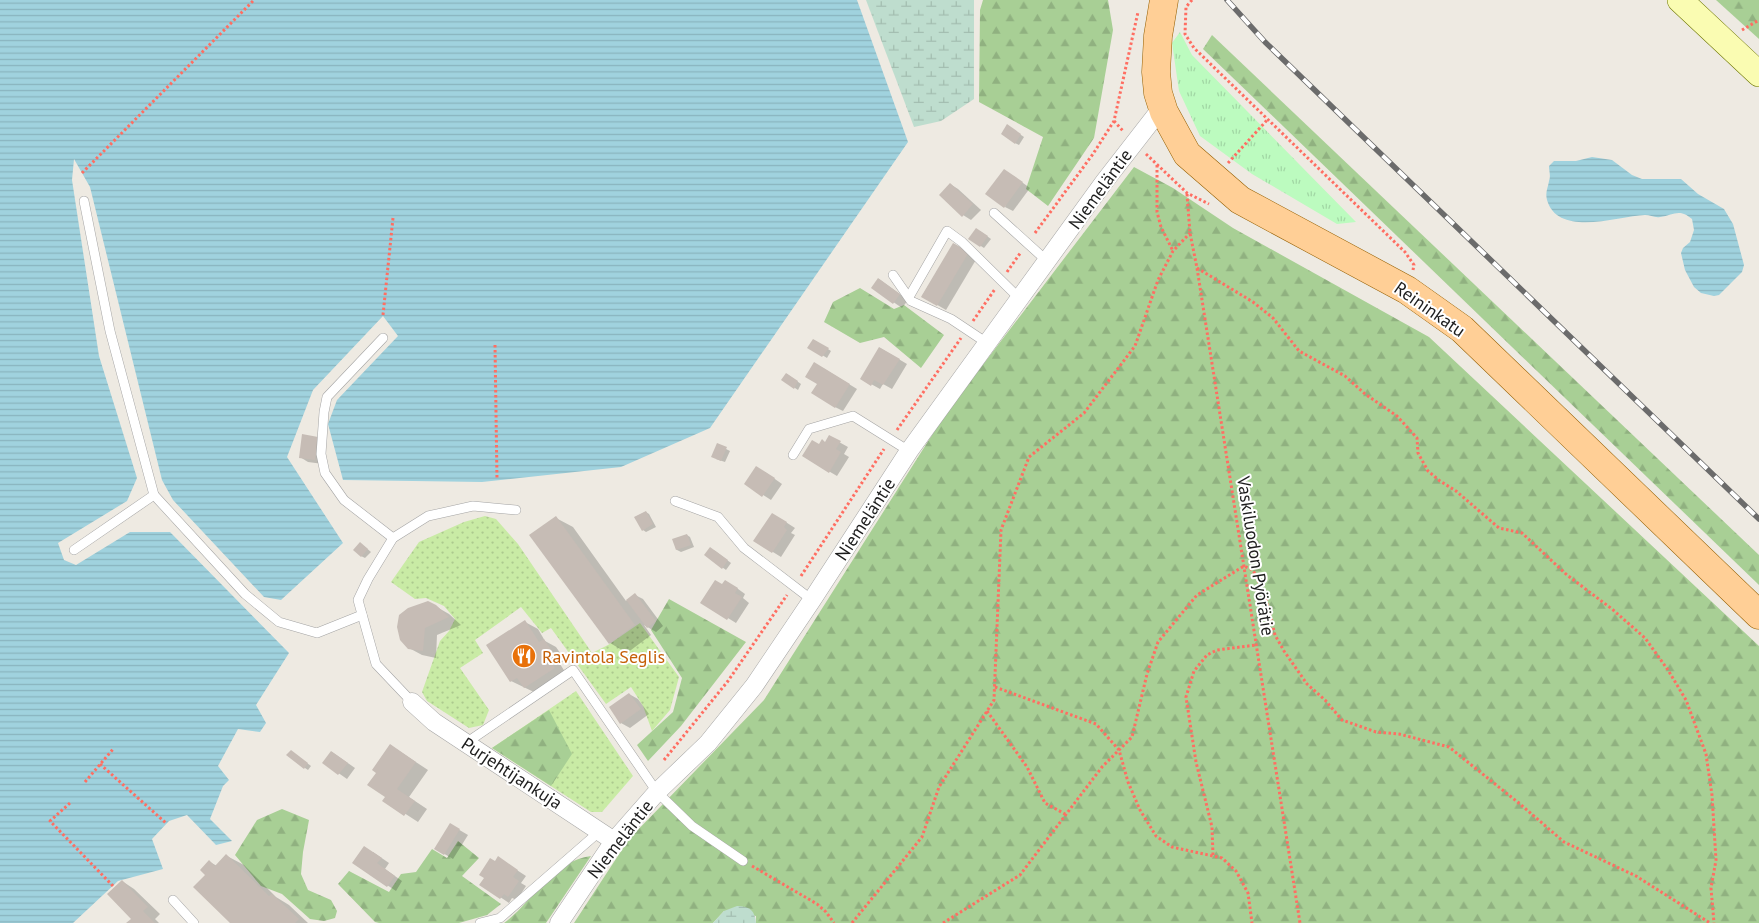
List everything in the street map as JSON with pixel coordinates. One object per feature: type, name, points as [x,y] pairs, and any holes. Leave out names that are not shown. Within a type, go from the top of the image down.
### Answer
[{"type":"main road","points":[[1680,0],[1759,74]]},
{"type":"main road","name":"Reininkatu","points":[[1152,2],[1158,36],[1156,72],[1158,93],[1162,106],[1188,154],[1240,200],[1407,290],[1462,329],[1759,615]]},
{"type":"street","name":"Niemeläntie","points":[[559,923],[607,836],[652,786],[708,743],[754,686],[909,451],[1162,106]]},
{"type":"street","name":"Purjehtijankuja","points":[[412,702],[434,722],[607,836]]},
{"type":"lane","points":[[84,201],[110,331],[154,495],[244,594],[279,622],[316,632],[362,616]]},
{"type":"lane","points":[[994,213],[1047,261]]},
{"type":"lane","points":[[908,297],[948,231],[962,242],[1020,299]]},
{"type":"lane","points":[[894,275],[911,301],[951,319],[987,343]]},
{"type":"lane","points":[[383,338],[327,397],[321,454],[325,473],[344,500],[393,538]]},
{"type":"lane","points":[[793,455],[809,429],[853,416],[909,451]]},
{"type":"lane","points":[[74,550],[154,495]]},
{"type":"lane","points":[[675,501],[718,517],[744,548],[812,600]]},
{"type":"lane","points":[[412,702],[376,664],[358,600],[368,578],[393,538],[428,516],[473,506],[516,510]]},
{"type":"lane","points":[[466,743],[573,670],[652,786],[692,826],[743,861]]},
{"type":"lane","points":[[480,923],[500,918],[607,836]]},
{"type":"lane","points":[[173,900],[194,923]]},
{"type":"path","points":[[82,172],[254,0]]},
{"type":"path","points":[[1192,0],[1186,7],[1185,34],[1194,48],[1405,252],[1414,265],[1407,290]]},
{"type":"path","points":[[652,786],[794,586],[890,439],[1027,243],[1093,154],[1114,121],[1152,2]]},
{"type":"path","points":[[1740,32],[1759,20]]},
{"type":"path","points":[[1215,178],[1268,119]]},
{"type":"path","points":[[1114,121],[1187,193],[1214,206]]},
{"type":"path","points":[[1157,164],[1157,212],[1173,251]]},
{"type":"path","name":"Vaskiluodon Pyörätie","points":[[1187,193],[1190,233],[1300,923]]},
{"type":"path","points":[[383,315],[393,218]]},
{"type":"path","points":[[852,923],[922,837],[939,787],[994,700],[1001,530],[1028,457],[1084,413],[1135,346],[1158,280],[1173,251],[1190,233]]},
{"type":"path","points":[[1197,268],[1220,284],[1235,290],[1273,318],[1299,351],[1345,376],[1397,416],[1417,438],[1418,453],[1428,471],[1440,481],[1456,490],[1499,528],[1522,533],[1567,575],[1646,638],[1686,700],[1706,754],[1712,795],[1716,860],[1711,888],[1714,923]]},
{"type":"path","points":[[495,345],[497,480]]},
{"type":"path","points":[[944,923],[1020,875],[1102,767],[1132,738],[1147,674],[1158,642],[1197,595],[1244,566],[1253,570],[1265,595],[1275,635],[1284,651],[1307,684],[1325,700],[1342,720],[1376,732],[1399,734],[1448,747],[1564,842],[1636,876],[1710,923]]},
{"type":"path","points":[[1213,855],[1212,827],[1196,762],[1186,697],[1194,671],[1207,655],[1217,650],[1256,645]]},
{"type":"path","points":[[995,687],[1096,724],[1120,750],[1131,789],[1140,810],[1156,836],[1172,847],[1222,858],[1236,871],[1248,892],[1252,923]]},
{"type":"path","points":[[987,711],[1027,767],[1045,804],[1065,814]]},
{"type":"path","points":[[85,782],[114,748]]},
{"type":"path","points":[[100,764],[167,824]]},
{"type":"path","points":[[70,803],[50,821],[112,886]]},
{"type":"path","points":[[743,861],[817,904],[834,923]]},
{"type":"green space","points":[[866,0],[974,0],[974,99],[941,121],[914,127]]},
{"type":"green space","points":[[983,0],[1108,0],[1113,30],[1094,138],[1048,206],[1026,189],[1043,137],[979,102],[980,10]]},
{"type":"green space","points":[[1716,0],[1759,0],[1759,39]]},
{"type":"green space","points":[[1180,32],[1192,55],[1356,222],[1337,224],[1252,174],[1200,136],[1179,91],[1172,43]]},
{"type":"green space","points":[[1212,35],[1759,555],[1759,585],[1203,49]]},
{"type":"green space","points":[[1134,167],[1173,188],[1233,228],[1429,337],[1759,646],[1759,923],[756,923],[756,916],[724,911],[713,923],[574,923],[629,839],[764,700],[946,413]]},
{"type":"green space","points":[[860,288],[894,309],[904,305],[944,335],[921,368],[884,337],[860,343],[824,322],[833,302]]},
{"type":"green space","points":[[485,516],[496,519],[518,544],[592,653],[608,645],[640,623],[679,677],[670,710],[652,731],[643,706],[631,687],[606,704],[551,628],[542,633],[521,607],[475,640],[483,653],[460,668],[489,710],[483,725],[469,728],[427,701],[422,692],[440,641],[449,631],[455,619],[444,606],[426,598],[415,599],[391,582],[419,542],[464,522]]},
{"type":"green space","points":[[669,599],[746,642],[681,726],[648,761],[637,745],[673,712],[682,678],[651,630]]},
{"type":"green space","points":[[576,691],[633,776],[602,812],[591,812],[492,748]]},
{"type":"green space","points":[[549,710],[572,754],[551,786],[492,748]]},
{"type":"green space","points":[[282,809],[309,820],[301,874],[308,890],[331,900],[337,911],[335,918],[324,921],[310,919],[282,894],[261,886],[235,855],[257,820]]},
{"type":"green space","points":[[458,841],[479,858],[462,876],[501,904],[487,915],[459,923],[379,923],[375,922],[338,884],[349,871],[389,892],[401,874],[416,872],[432,849],[447,858]]},
{"type":"green space","points":[[591,856],[546,923],[504,923],[565,865],[577,859]]},
{"type":"green space","points":[[737,906],[751,910],[756,923],[713,923],[724,911]]},
{"type":"water","points":[[0,0],[857,0],[908,142],[710,428],[621,467],[482,482],[343,480],[328,424],[337,400],[398,336],[383,316],[313,390],[287,457],[343,543],[281,600],[264,597],[173,500],[162,480],[90,187],[74,159],[72,180],[99,356],[137,478],[127,501],[58,543],[64,560],[76,565],[130,532],[170,532],[289,653],[256,705],[266,723],[260,732],[238,729],[218,766],[229,780],[223,786],[210,819],[232,841],[216,845],[187,815],[169,821],[152,839],[163,869],[118,881],[73,923],[0,923]]},
{"type":"water","points":[[1592,157],[1612,160],[1632,175],[1642,179],[1681,179],[1698,194],[1724,209],[1733,224],[1744,265],[1742,272],[1719,295],[1714,296],[1701,293],[1694,287],[1685,270],[1681,253],[1683,248],[1690,242],[1694,230],[1692,219],[1680,213],[1658,217],[1645,215],[1605,221],[1576,222],[1563,219],[1553,212],[1546,197],[1550,177],[1549,166],[1554,161],[1576,161]]},
{"type":"building","points":[[1007,124],[1021,134],[1015,144],[1001,134]]},
{"type":"building","points":[[1004,169],[1023,182],[1004,208],[985,194]]},
{"type":"building","points":[[950,183],[973,204],[962,217],[939,195]]},
{"type":"building","points":[[976,228],[988,236],[980,247],[968,239]]},
{"type":"building","points":[[953,243],[969,252],[937,306],[921,297]]},
{"type":"building","points":[[878,278],[900,294],[893,304],[871,288]]},
{"type":"building","points":[[813,339],[829,348],[822,357],[807,348]]},
{"type":"building","points":[[879,347],[900,359],[883,385],[874,380],[871,386],[860,379]]},
{"type":"building","points":[[814,362],[850,384],[835,408],[811,393],[817,384],[805,377]]},
{"type":"building","points":[[786,373],[798,381],[794,389],[781,380]]},
{"type":"building","points":[[302,434],[318,437],[315,460],[299,458]]},
{"type":"building","points":[[829,435],[841,441],[836,449],[841,452],[829,473],[802,456],[812,440],[819,444],[822,439],[825,442]]},
{"type":"building","points":[[717,443],[727,447],[721,461],[711,457]]},
{"type":"building","points":[[756,466],[775,478],[762,497],[744,484]]},
{"type":"building","points":[[646,511],[653,524],[642,531],[634,517]]},
{"type":"building","points":[[772,513],[787,522],[784,527],[787,530],[772,553],[753,541]]},
{"type":"building","points":[[556,516],[635,625],[609,644],[529,535]]},
{"type":"building","points":[[687,534],[691,545],[676,550],[672,539]]},
{"type":"building","points":[[360,542],[368,549],[361,557],[353,550]]},
{"type":"building","points":[[710,547],[728,560],[722,569],[704,555]]},
{"type":"building","points":[[715,580],[722,584],[725,580],[738,588],[735,593],[742,597],[727,620],[700,603]]},
{"type":"building","points":[[635,593],[656,621],[647,628],[626,600]]},
{"type":"building","points":[[428,601],[436,605],[449,617],[425,628],[423,651],[408,649],[400,640],[397,627],[399,615],[408,608]]},
{"type":"building","points":[[525,620],[539,642],[544,639],[553,653],[548,656],[555,668],[524,688],[517,678],[510,682],[486,645]]},
{"type":"building","points":[[629,693],[641,709],[620,724],[609,707]]},
{"type":"building","points":[[390,744],[416,762],[397,789],[415,801],[404,816],[382,801],[385,797],[367,785],[376,773],[372,770]]},
{"type":"building","points":[[291,750],[308,763],[304,769],[286,755]]},
{"type":"building","points":[[331,751],[348,763],[338,775],[322,763]]},
{"type":"building","points":[[450,823],[460,829],[444,855],[434,849]]},
{"type":"building","points":[[364,846],[382,858],[377,863],[395,876],[387,887],[352,863]]},
{"type":"building","points":[[226,854],[269,896],[272,894],[299,919],[295,923],[230,923],[193,887],[205,875],[200,870],[209,860],[215,866]]},
{"type":"building","points":[[498,856],[518,870],[513,877],[519,881],[508,897],[504,894],[500,899],[479,885],[484,878],[479,875],[490,858],[495,861]]},
{"type":"building","points":[[122,880],[148,907],[143,911],[155,923],[126,923],[131,919],[107,894]]},
{"type":"railway","points":[[1227,0],[1265,42],[1759,519]]},
{"type":"place","name":"Ravintola Seglis","points":[[524,656]]}]
